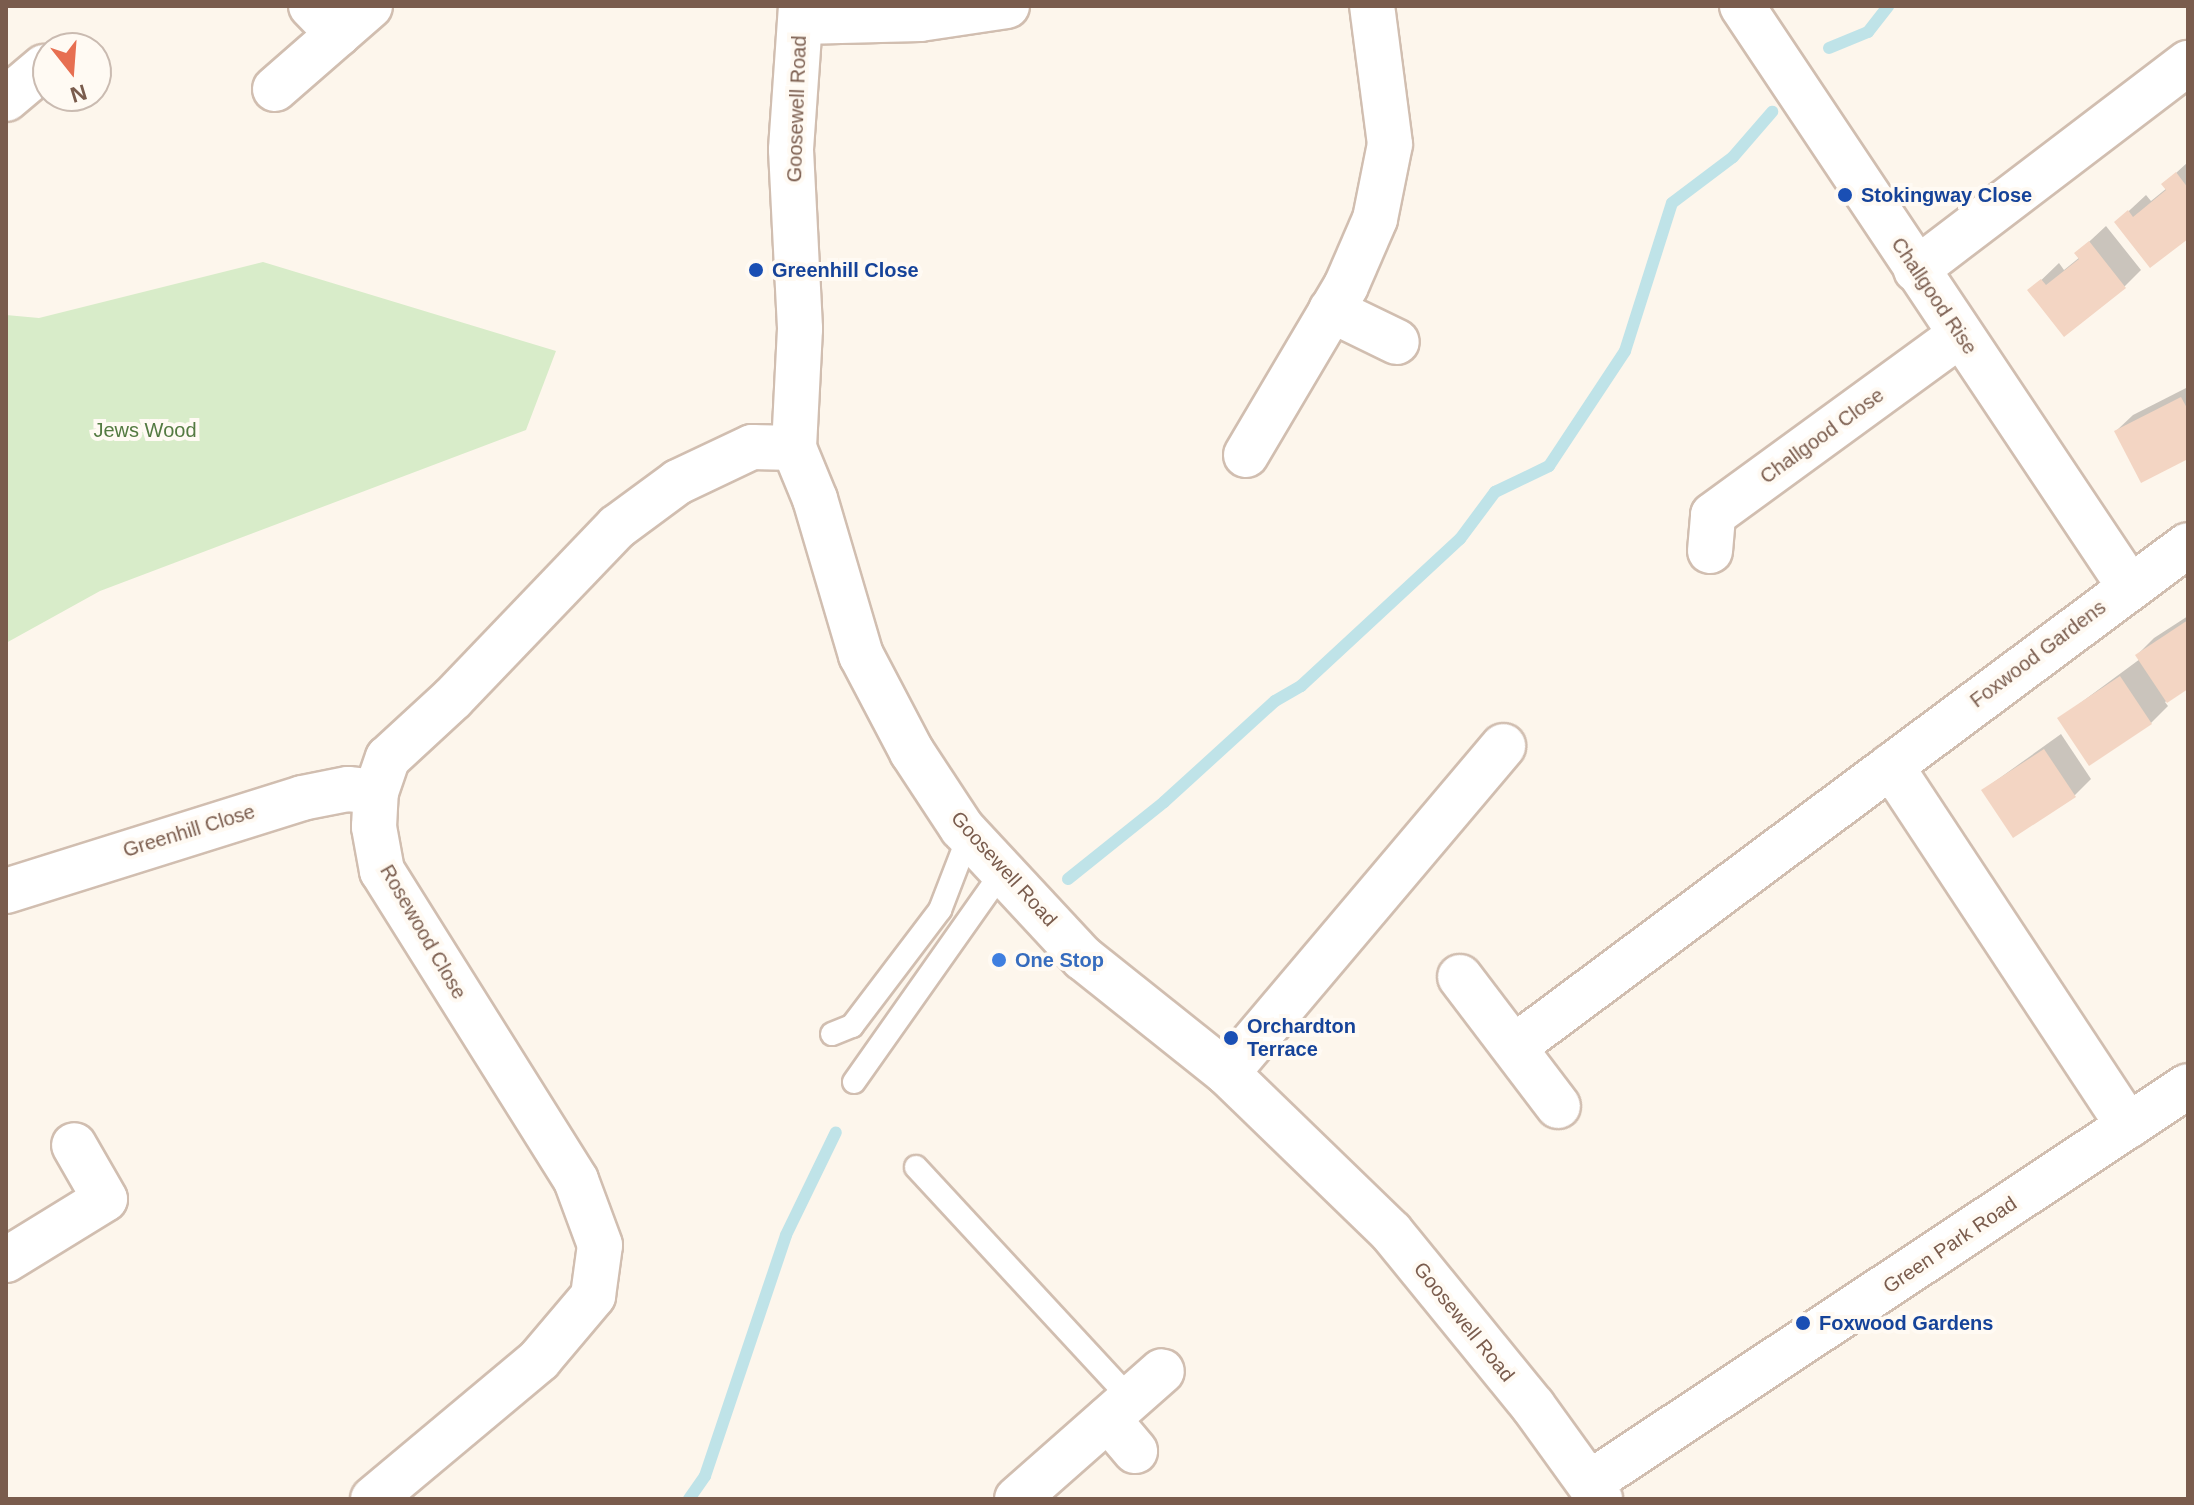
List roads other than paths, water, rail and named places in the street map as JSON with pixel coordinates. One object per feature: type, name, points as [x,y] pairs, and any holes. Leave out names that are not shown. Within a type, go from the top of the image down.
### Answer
[{"type":"street","points":[[275,89],[324,20],[370,6]]},
{"type":"street","points":[[801,14],[920,19],[1007,6]]},
{"type":"street","points":[[1246,455],[1331,310],[1375,219],[1390,144],[1372,6]]},
{"type":"street","name":"Challgood Rise","points":[[1742,6],[2129,586]]},
{"type":"street","name":"Goosewell Road","points":[[801,14],[791,150],[800,329],[794,448],[861,655],[912,752],[962,828],[1083,958],[1227,1073],[1391,1232],[1595,1491]]},
{"type":"street","points":[[1916,270],[2188,63]]},
{"type":"street","points":[[7,96],[32,76]]},
{"type":"street","points":[[1331,310],[1397,342]]},
{"type":"street","name":"Challgood Close","points":[[1710,551],[1713,515],[1960,335]]},
{"type":"street","name":"Rosewood Close","points":[[373,1499],[539,1360],[593,1296],[600,1245],[576,1180],[382,871],[374,827],[376,792],[388,758],[453,698],[617,527],[678,482],[752,447],[794,448]]},
{"type":"street","name":"Foxwood Gardens","points":[[1514,1047],[2188,545]]},
{"type":"street","points":[[1227,1073],[1503,746]]},
{"type":"street","points":[[1891,766],[2128,1126]]},
{"type":"street","name":"Greenhill Close","points":[[6,891],[302,798],[348,789],[376,792]]},
{"type":"street","points":[[1460,977],[1558,1106]]},
{"type":"street","name":"Green Park Road","points":[[1595,1491],[2188,1086]]},
{"type":"street","points":[[6,1260],[105,1199],[74,1145]]},
{"type":"street","points":[[1017,1499],[1134,1410]]},
{"type":"lane","points":[[832,1034],[852,1026],[940,910],[969,835]]},
{"type":"lane","points":[[854,1082],[998,878]]},
{"type":"lane","points":[[916,1167],[1134,1410]]},
{"type":"waterway","points":[[1829,48],[1868,32],[1888,6]]},
{"type":"waterway","points":[[1068,879],[1164,802],[1275,701],[1301,686],[1460,539],[1495,492],[1549,466],[1625,351],[1672,203],[1733,157],[1772,112]]},
{"type":"waterway","points":[[689,1499],[705,1476],[786,1235],[836,1132]]},
{"type":"place","name":"Stokingway Close","points":[[1845,195]]},
{"type":"place","name":"Greenhill Close","points":[[756,270]]},
{"type":"place","name":"One Stop","points":[[999,960]]},
{"type":"place","name":"Orchardton Terrace","points":[[1231,1038]]},
{"type":"place","name":"Foxwood Gardens","points":[[1803,1323]]},
{"type":"park label","name":"Jews Wood","points":[[145,430]]}]
